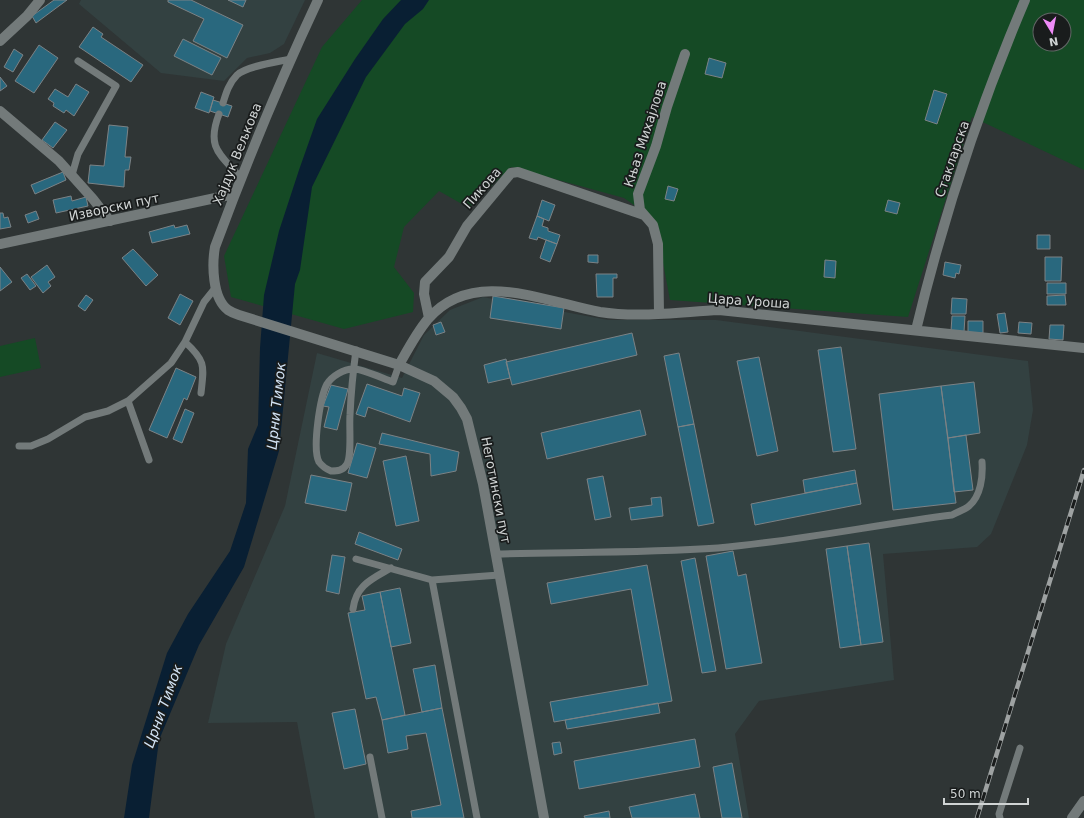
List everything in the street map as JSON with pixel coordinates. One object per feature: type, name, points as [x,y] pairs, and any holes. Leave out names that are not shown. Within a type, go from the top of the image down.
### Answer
[{"type":"street","points":[[0,41],[27,16],[40,0]]},
{"type":"street","name":"Хајдук Вељкова","points":[[239,315],[228,310],[223,304],[216,287],[213,258],[215,247],[234,194],[291,59],[318,0]]},
{"type":"street","name":"Стакларска","points":[[916,330],[939,240],[978,124],[1025,0]]},
{"type":"street","name":"Књаз Михајлова","points":[[660,313],[658,244],[653,225],[644,215],[638,203],[638,194],[656,146],[667,107],[685,54]]},
{"type":"street","points":[[0,111],[59,161],[110,221]]},
{"type":"street","name":"Пикова","points":[[429,318],[424,294],[425,282],[443,265],[467,226],[511,173],[518,172],[644,215]]},
{"type":"street","name":"Изворски пут","points":[[0,244],[234,194]]},
{"type":"street","name":"Цара Уроша","points":[[399,365],[416,336],[429,318],[454,298],[469,293],[486,291],[523,295],[601,312],[660,313],[719,310],[1084,348]]},
{"type":"street","name":"Неготински пут","points":[[239,315],[356,350],[399,365],[434,381],[443,388],[452,397],[468,419],[483,484],[544,818]]},
{"type":"street","points":[[1072,818],[1084,801]]},
{"type":"lane","points":[[223,104],[230,84],[238,74],[246,70],[291,59]]},
{"type":"lane","points":[[72,175],[78,154],[116,86],[78,61]]},
{"type":"lane","points":[[219,114],[212,138],[216,150],[241,178]]},
{"type":"lane","points":[[19,446],[31,446],[48,439],[85,417],[108,412],[128,401],[171,363],[185,342],[204,302],[216,287]]},
{"type":"lane","points":[[185,342],[202,359],[203,370],[201,393]]},
{"type":"lane","points":[[356,350],[354,368],[349,457],[347,464],[343,468],[331,471],[318,461],[316,447],[317,422],[327,384],[336,374],[354,368],[393,382],[399,365]]},
{"type":"lane","points":[[128,401],[149,460]]},
{"type":"lane","points":[[495,554],[666,551],[720,548],[793,539],[952,515],[969,506],[978,492],[983,476],[982,462]]},
{"type":"lane","points":[[356,559],[432,580],[499,575]]},
{"type":"lane","points":[[353,609],[356,594],[364,585],[391,568]]},
{"type":"lane","points":[[432,580],[477,818]]},
{"type":"lane","points":[[1000,818],[999,814],[1020,748]]},
{"type":"lane","points":[[370,758],[382,818]]},
{"type":"shaded area","points":[[81,0],[305,0],[284,44],[270,53],[247,58],[224,81],[161,73],[79,4]]},
{"type":"shaded area","points":[[483,297],[608,320],[716,320],[1028,361],[1033,410],[1027,445],[991,534],[977,547],[883,554],[894,680],[759,701],[735,734],[749,818],[315,818],[297,722],[208,723],[226,644],[285,506],[317,353],[402,378],[424,335],[450,310]]},
{"type":"green space","points":[[362,0],[1084,0],[1084,170],[972,117],[908,317],[670,300],[655,220],[624,198],[511,167],[469,208],[439,191],[404,227],[394,267],[414,293],[413,312],[344,329],[231,297],[224,256],[322,47]]},
{"type":"green space","points":[[35,338],[41,368],[0,377],[0,346]]},
{"type":"water","name":"Црни Тимок","points":[[401,0],[429,0],[423,9],[405,24],[366,77],[312,187],[300,270],[295,284],[279,451],[244,567],[199,645],[159,740],[149,818],[124,818],[132,765],[167,653],[188,614],[230,551],[246,503],[248,449],[258,425],[260,348],[264,295],[279,231],[299,170],[317,119],[355,59],[383,19]]},
{"type":"building","points":[[54,0],[67,0],[36,23],[32,16]]},
{"type":"building","points":[[168,0],[191,0],[243,25],[227,58],[193,41],[204,19],[168,2]]},
{"type":"building","points":[[228,0],[246,0],[243,7]]},
{"type":"building","points":[[93,27],[103,34],[101,37],[143,65],[131,82],[79,47]]},
{"type":"building","points":[[183,39],[221,58],[212,75],[174,56]]},
{"type":"building","points":[[39,45],[58,58],[34,93],[15,81]]},
{"type":"building","points":[[14,49],[23,55],[13,72],[4,67]]},
{"type":"building","points":[[709,58],[726,63],[722,78],[705,74]]},
{"type":"building","points":[[0,77],[7,86],[0,91]]},
{"type":"building","points":[[76,84],[89,92],[74,116],[66,110],[64,113],[53,106],[54,103],[48,99],[55,89],[68,97]]},
{"type":"building","points":[[934,90],[947,94],[937,124],[925,120]]},
{"type":"building","points":[[201,92],[214,97],[209,113],[195,108]]},
{"type":"building","points":[[213,100],[232,106],[228,117],[210,111]]},
{"type":"building","points":[[55,122],[67,130],[53,148],[42,140]]},
{"type":"building","points":[[109,125],[128,127],[125,157],[131,157],[129,170],[125,170],[124,187],[88,183],[90,165],[104,166]]},
{"type":"building","points":[[63,172],[66,180],[35,194],[31,185]]},
{"type":"building","points":[[668,186],[678,189],[674,201],[665,199]]},
{"type":"building","points":[[71,196],[72,201],[86,197],[88,206],[56,213],[53,200]]},
{"type":"building","points":[[542,200],[555,205],[549,221],[537,216]]},
{"type":"building","points":[[888,200],[900,203],[897,214],[885,211]]},
{"type":"building","points":[[36,211],[39,219],[28,223],[25,215]]},
{"type":"building","points":[[0,213],[3,213],[4,218],[8,217],[11,227],[0,229]]},
{"type":"building","points":[[537,216],[544,219],[542,226],[548,228],[548,231],[560,235],[557,244],[538,237],[537,240],[529,238]]},
{"type":"building","points":[[174,225],[175,228],[187,225],[190,234],[152,243],[149,232]]},
{"type":"building","points":[[1037,235],[1050,235],[1050,249],[1037,249]]},
{"type":"building","points":[[546,240],[557,244],[550,262],[540,258]]},
{"type":"building","points":[[133,249],[158,275],[146,286],[122,258]]},
{"type":"building","points":[[588,255],[598,255],[598,263],[588,262]]},
{"type":"building","points":[[1045,257],[1062,257],[1061,281],[1045,281]]},
{"type":"building","points":[[825,260],[836,261],[835,278],[824,277]]},
{"type":"building","points":[[945,262],[961,265],[959,274],[956,273],[955,278],[943,275]]},
{"type":"building","points":[[47,265],[55,277],[48,282],[51,286],[43,293],[31,277]]},
{"type":"building","points":[[0,267],[12,282],[0,291]]},
{"type":"building","points":[[27,274],[36,286],[30,290],[21,278]]},
{"type":"building","points":[[596,274],[617,274],[617,278],[613,278],[613,297],[597,297]]},
{"type":"building","points":[[1047,283],[1066,283],[1066,294],[1047,294]]},
{"type":"building","points":[[180,294],[193,301],[180,325],[168,318]]},
{"type":"building","points":[[86,295],[93,300],[85,311],[78,306]]},
{"type":"building","points":[[1065,295],[1066,305],[1047,305],[1047,296]]},
{"type":"building","points":[[493,296],[564,308],[561,329],[490,318]]},
{"type":"building","points":[[952,298],[967,299],[966,314],[951,314]]},
{"type":"building","points":[[1005,313],[1008,332],[1000,333],[997,314]]},
{"type":"building","points":[[952,316],[965,316],[964,332],[951,331]]},
{"type":"building","points":[[968,321],[983,321],[983,333],[968,333]]},
{"type":"building","points":[[441,322],[445,332],[436,335],[433,325]]},
{"type":"building","points":[[1019,322],[1032,323],[1031,334],[1018,333]]},
{"type":"building","points":[[1050,325],[1064,325],[1063,340],[1049,339]]},
{"type":"building","points":[[632,333],[637,355],[512,385],[506,362]]},
{"type":"building","points":[[841,347],[856,449],[833,452],[818,350]]},
{"type":"building","points":[[679,353],[694,424],[678,427],[664,356]]},
{"type":"building","points":[[759,357],[778,451],[757,456],[737,361]]},
{"type":"building","points":[[506,359],[510,378],[488,383],[484,365]]},
{"type":"building","points":[[176,368],[196,377],[187,400],[184,398],[167,438],[149,430]]},
{"type":"building","points":[[974,382],[980,433],[948,438],[941,386]]},
{"type":"building","points":[[367,384],[402,396],[404,388],[420,393],[410,422],[368,407],[365,417],[356,414]]},
{"type":"building","points":[[331,385],[348,389],[337,430],[324,427],[329,407],[323,406]]},
{"type":"building","points":[[941,386],[956,503],[893,510],[879,394]]},
{"type":"building","points":[[185,409],[194,413],[182,443],[173,439]]},
{"type":"building","points":[[640,410],[646,435],[547,459],[541,433]]},
{"type":"building","points":[[694,424],[714,523],[698,526],[678,427]]},
{"type":"building","points":[[382,433],[459,452],[456,471],[431,476],[430,454],[379,444]]},
{"type":"building","points":[[966,435],[973,490],[954,492],[948,438]]},
{"type":"building","points":[[357,443],[376,448],[367,478],[348,473]]},
{"type":"building","points":[[406,456],[419,521],[396,526],[383,461]]},
{"type":"building","points":[[855,470],[857,483],[805,493],[803,480]]},
{"type":"building","points":[[311,475],[352,483],[346,511],[305,503]]},
{"type":"building","points":[[603,476],[611,517],[595,520],[587,479]]},
{"type":"building","points":[[857,483],[861,504],[755,525],[751,504]]},
{"type":"building","points":[[661,497],[663,516],[631,520],[629,508],[652,505],[651,498]]},
{"type":"building","points":[[359,532],[402,549],[398,560],[355,544]]},
{"type":"building","points":[[869,543],[883,642],[861,645],[847,546]]},
{"type":"building","points":[[847,546],[861,645],[840,648],[826,549]]},
{"type":"building","points":[[733,551],[738,576],[746,574],[762,663],[726,669],[706,556]]},
{"type":"building","points":[[332,555],[345,557],[339,594],[326,591]]},
{"type":"building","points":[[695,558],[716,671],[702,673],[681,561]]},
{"type":"building","points":[[647,565],[672,701],[554,722],[550,702],[648,685],[631,589],[551,604],[547,583]]},
{"type":"building","points":[[400,588],[411,643],[391,647],[380,592]]},
{"type":"building","points":[[380,592],[405,715],[382,720],[376,697],[366,699],[348,613],[365,610],[362,596]]},
{"type":"building","points":[[435,665],[442,708],[422,712],[413,669]]},
{"type":"building","points":[[658,703],[660,713],[567,729],[565,720]]},
{"type":"building","points":[[442,708],[464,818],[412,818],[411,811],[441,805],[426,733],[406,736],[408,749],[388,753],[382,720]]},
{"type":"building","points":[[355,709],[366,764],[344,769],[332,713]]},
{"type":"building","points":[[695,739],[700,767],[579,789],[574,761]]},
{"type":"building","points":[[560,742],[562,753],[554,755],[552,743]]},
{"type":"building","points":[[732,763],[742,818],[722,818],[713,767]]},
{"type":"building","points":[[695,794],[700,818],[632,818],[629,807]]},
{"type":"building","points":[[609,811],[610,818],[585,818],[584,816]]},
{"type":"railway","points":[[977,818],[1084,470]]}]
